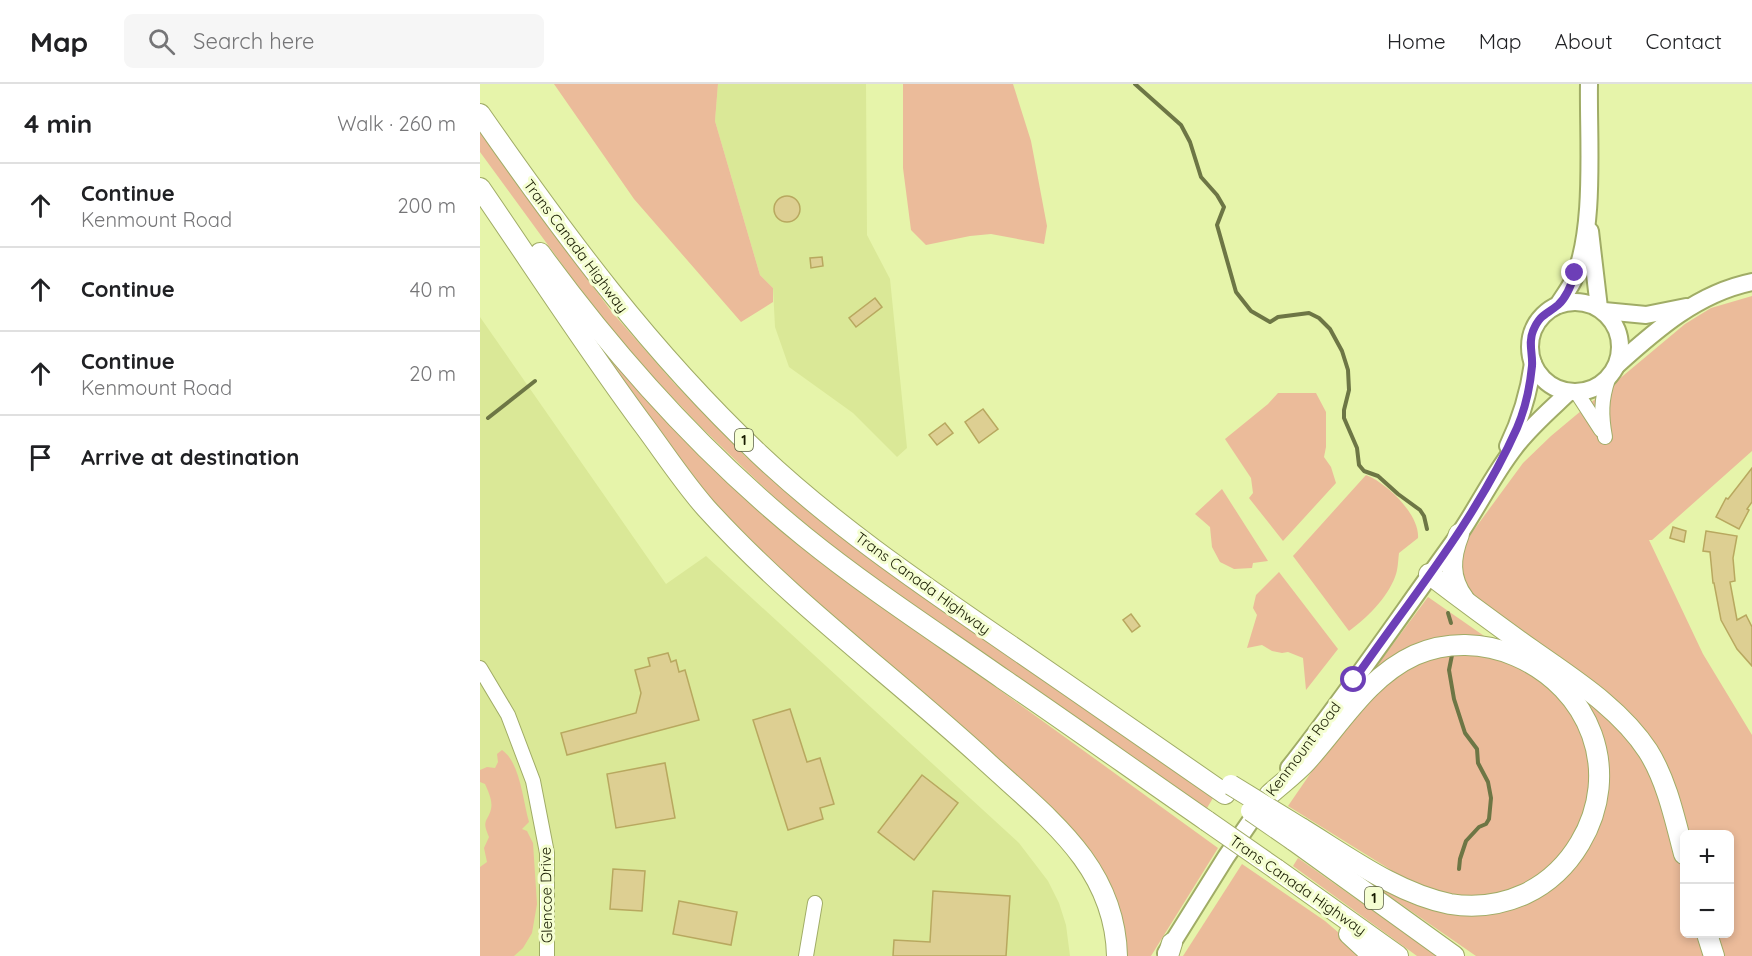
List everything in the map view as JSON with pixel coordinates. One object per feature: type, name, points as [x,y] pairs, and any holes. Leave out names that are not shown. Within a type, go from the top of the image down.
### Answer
[{"type":"highway","name":"Trans Canada Highway","points":[[480,114],[544,205],[632,319],[667,360],[740,436],[801,492],[886,558],[1079,693],[1297,834],[1454,956]]},
{"type":"highway","name":"Trans Canada Highway","points":[[480,171],[616,352],[686,427],[820,549],[898,608],[1276,868],[1398,956]]},
{"type":"highway","points":[[480,188],[626,401],[705,506],[759,561],[970,746],[1075,845],[1093,872],[1109,907],[1114,927],[1116,956]]},
{"type":"highway","points":[[1459,534],[1451,559],[1451,569],[1455,585],[1467,603]]},
{"type":"highway","points":[[1426,578],[1467,603],[1576,681],[1631,729],[1648,751],[1657,768],[1680,841]]},
{"type":"highway","points":[[1297,834],[1388,880],[1438,901],[1462,905],[1490,904],[1510,900],[1539,886],[1564,864],[1585,835],[1597,804],[1600,779],[1598,754],[1586,720],[1568,693],[1542,668],[1426,578]]},
{"type":"highway","points":[[1269,795],[1304,764],[1366,691],[1390,671],[1415,655],[1441,647],[1480,645],[1512,654],[1542,668]]},
{"type":"highway","points":[[1276,868],[1373,956]]},
{"type":"highway","points":[[1709,938],[1714,956]]},
{"type":"main road","points":[[1558,305],[1573,281],[1578,267],[1587,215],[1589,84]]},
{"type":"main road","points":[[1587,215],[1602,310],[1615,324],[1620,340],[1621,349],[1612,372]]},
{"type":"main road","points":[[1690,307],[1646,315],[1602,310],[1584,302],[1567,302],[1558,305],[1550,309],[1536,324],[1530,343],[1533,363],[1547,383],[1561,390],[1573,392],[1593,389],[1647,339],[1690,307],[1722,290],[1752,282]]},
{"type":"main road","name":"Kenmount Road","points":[[1487,487],[1517,426],[1529,388],[1533,363]]},
{"type":"main road","name":"Kenmount Road","points":[[1168,952],[1226,857],[1459,534],[1515,446],[1544,414],[1573,392]]},
{"type":"street","points":[[1573,392],[1586,405],[1605,437],[1601,413],[1602,398],[1612,372]]},
{"type":"street","name":"Glencoe Drive","points":[[480,668],[508,715],[533,781],[547,853],[547,956]]},
{"type":"street","points":[[806,956],[815,903]]},
{"type":"shaded area","points":[[554,84],[718,84],[715,121],[760,275],[773,288],[773,302],[741,322],[634,199]]},
{"type":"shaded area","points":[[718,84],[866,84],[867,235],[890,279],[907,448],[897,457],[853,413],[789,367],[775,327],[773,288],[760,275],[715,121]]},
{"type":"shaded area","points":[[903,84],[1013,84],[1031,141],[1047,226],[1044,244],[991,234],[926,245],[911,230],[903,168]]},
{"type":"shaded area","points":[[480,132],[611,311],[674,383],[745,456],[901,581],[1213,798],[1207,808],[893,593],[775,498],[702,428],[632,355],[602,319],[480,152]]},
{"type":"shaded area","points":[[1752,296],[1752,451],[1652,540],[1649,540],[1703,654],[1752,735],[1752,956],[1721,956],[1716,938],[1734,938],[1734,830],[1686,830],[1670,775],[1469,592],[1459,568],[1465,542],[1523,463],[1551,436],[1685,324],[1711,308]]},
{"type":"shaded area","points":[[480,317],[666,584],[706,556],[1019,843],[1048,881],[1059,903],[1066,925],[1070,956],[480,956]]},
{"type":"shaded area","points":[[580,319],[877,601],[1218,848],[1151,956],[1121,956],[1108,890],[698,491]]},
{"type":"shaded area","points":[[1278,393],[1316,393],[1326,412],[1324,457],[1331,467],[1336,483],[1283,541],[1249,498],[1253,493],[1251,478],[1225,439]]},
{"type":"shaded area","points":[[1366,475],[1383,485],[1401,501],[1414,520],[1418,538],[1399,553],[1395,577],[1382,600],[1349,631],[1293,556]]},
{"type":"shaded area","points":[[1222,489],[1268,561],[1253,563],[1252,568],[1234,569],[1220,562],[1212,547],[1210,527],[1195,514]]},
{"type":"shaded area","points":[[1279,572],[1338,649],[1306,690],[1303,658],[1288,652],[1272,651],[1262,645],[1247,648],[1257,615],[1253,608],[1256,595]]},
{"type":"shaded area","points":[[1428,597],[1487,638],[1364,683]]},
{"type":"shaded area","points":[[1444,653],[1496,655],[1545,680],[1580,722],[1593,775],[1585,820],[1552,867],[1514,891],[1475,899],[1443,894],[1407,880],[1288,806],[1332,742],[1358,710],[1404,670]]},
{"type":"shaded area","points":[[1577,691],[1605,714],[1645,759],[1680,863],[1680,938],[1701,938],[1707,956],[1476,956],[1350,869],[1396,892],[1519,904],[1600,817]]},
{"type":"shaded area","points":[[502,750],[513,763],[523,793],[529,822],[522,829],[527,831],[533,843],[537,904],[532,933],[523,948],[514,956],[480,956],[480,867],[487,862],[484,848],[489,837],[485,824],[491,806],[485,784],[480,782],[480,770],[487,767],[495,768],[498,762],[497,754]]},
{"type":"shaded area","points":[[1298,858],[1437,956],[1417,956],[1293,866]]},
{"type":"shaded area","points":[[1242,864],[1325,921],[1366,956],[1183,956]]},
{"type":"building","points":[[787,196],[796,200],[800,209],[796,218],[787,222],[778,218],[774,209],[778,200]]},
{"type":"building","points":[[822,257],[823,266],[811,268],[810,258]]},
{"type":"building","points":[[875,298],[882,307],[856,327],[849,318]]},
{"type":"building","points":[[983,409],[998,429],[979,443],[965,422]]},
{"type":"building","points":[[945,423],[953,433],[937,445],[929,435]]},
{"type":"building","points":[[1752,468],[1752,502],[1739,529],[1716,517],[1726,498],[1728,499]]},
{"type":"building","points":[[1673,527],[1686,531],[1684,542],[1670,538]]},
{"type":"building","points":[[1706,531],[1737,536],[1733,558],[1735,581],[1730,582],[1737,620],[1746,615],[1752,627],[1752,666],[1737,649],[1721,620],[1713,583],[1710,552],[1703,551]]},
{"type":"building","points":[[1131,614],[1140,626],[1132,632],[1123,620]]},
{"type":"building","points":[[668,653],[671,662],[676,660],[679,672],[685,670],[699,720],[567,755],[561,733],[636,713],[641,693],[635,670],[650,666],[648,658]]},
{"type":"building","points":[[790,709],[807,762],[820,758],[834,804],[820,808],[823,819],[788,830],[753,720]]},
{"type":"building","points":[[665,763],[675,818],[616,828],[607,774]]},
{"type":"building","points":[[922,775],[958,803],[914,860],[878,832]]},
{"type":"building","points":[[613,869],[645,871],[642,911],[610,909]]},
{"type":"building","points":[[933,891],[1010,896],[1006,956],[893,956],[894,940],[930,942]]},
{"type":"building","points":[[679,901],[737,912],[731,945],[673,934]]},
{"type":"waterway","points":[[1135,84],[1181,125],[1190,142],[1201,177],[1224,207],[1217,225],[1236,292],[1251,311],[1270,322],[1278,317],[1309,313],[1319,318],[1330,329],[1342,351],[1348,370],[1349,390],[1344,418],[1357,448],[1359,465],[1364,471],[1378,476],[1420,510],[1427,529]]},
{"type":"waterway","points":[[488,418],[535,381]]},
{"type":"waterway","points":[[1448,613],[1451,623]]},
{"type":"waterway","points":[[1452,655],[1449,670],[1454,699],[1465,733],[1477,749],[1478,763],[1488,782],[1491,798],[1489,819],[1466,841],[1459,869]]},
{"type":"route","points":[[1354,680],[1459,534],[1487,487],[1517,426],[1529,388],[1533,363],[1530,353],[1532,333],[1542,316],[1558,305],[1573,281],[1575,273]]}]
